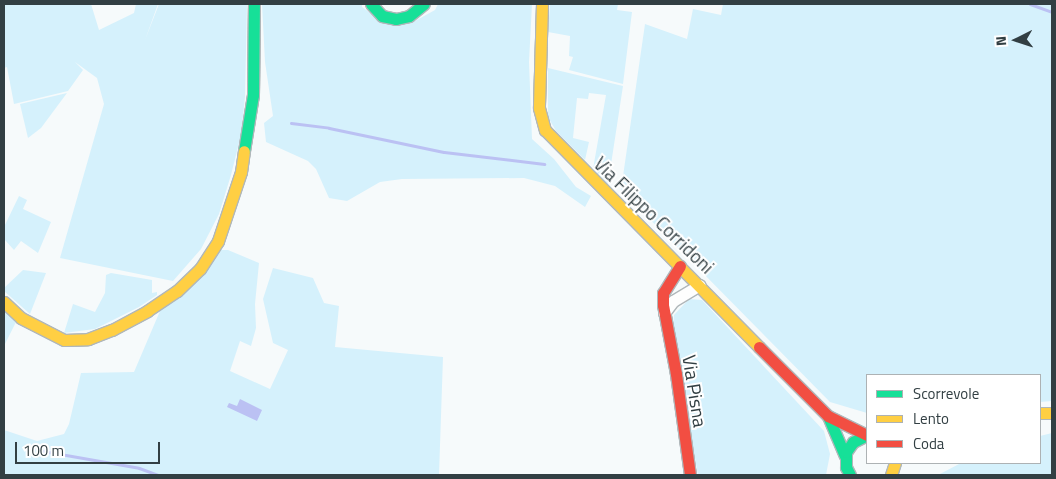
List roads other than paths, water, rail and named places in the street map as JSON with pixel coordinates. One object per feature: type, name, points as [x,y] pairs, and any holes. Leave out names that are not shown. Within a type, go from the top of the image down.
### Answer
[{"type":"street","points":[[4,302],[21,318],[43,331],[64,340],[88,339],[112,330],[146,311],[177,291],[200,269],[218,241],[241,172],[253,95],[254,4]]},
{"type":"street","points":[[372,4],[382,16],[396,19],[409,16],[424,4]]},
{"type":"street","name":"Via Filippo Corridoni","points":[[542,4],[539,108],[545,130],[608,196],[700,285],[788,378],[828,416],[866,435]]},
{"type":"street","name":"Via Pisna","points":[[680,266],[663,293],[664,313],[690,475]]},
{"type":"street","points":[[664,313],[673,302],[700,285]]},
{"type":"street","name":"Via Filippo Corridoni","points":[[828,416],[845,468]]},
{"type":"street","points":[[845,468],[852,442],[866,435]]},
{"type":"water","points":[[240,399],[262,410],[257,421],[227,407],[229,403],[237,406]]},
{"type":"waterway","points":[[1030,4],[1052,12]]},
{"type":"waterway","points":[[291,123],[329,128],[444,152],[544,164]]},
{"type":"waterway","points":[[43,451],[139,468],[158,475]]}]
